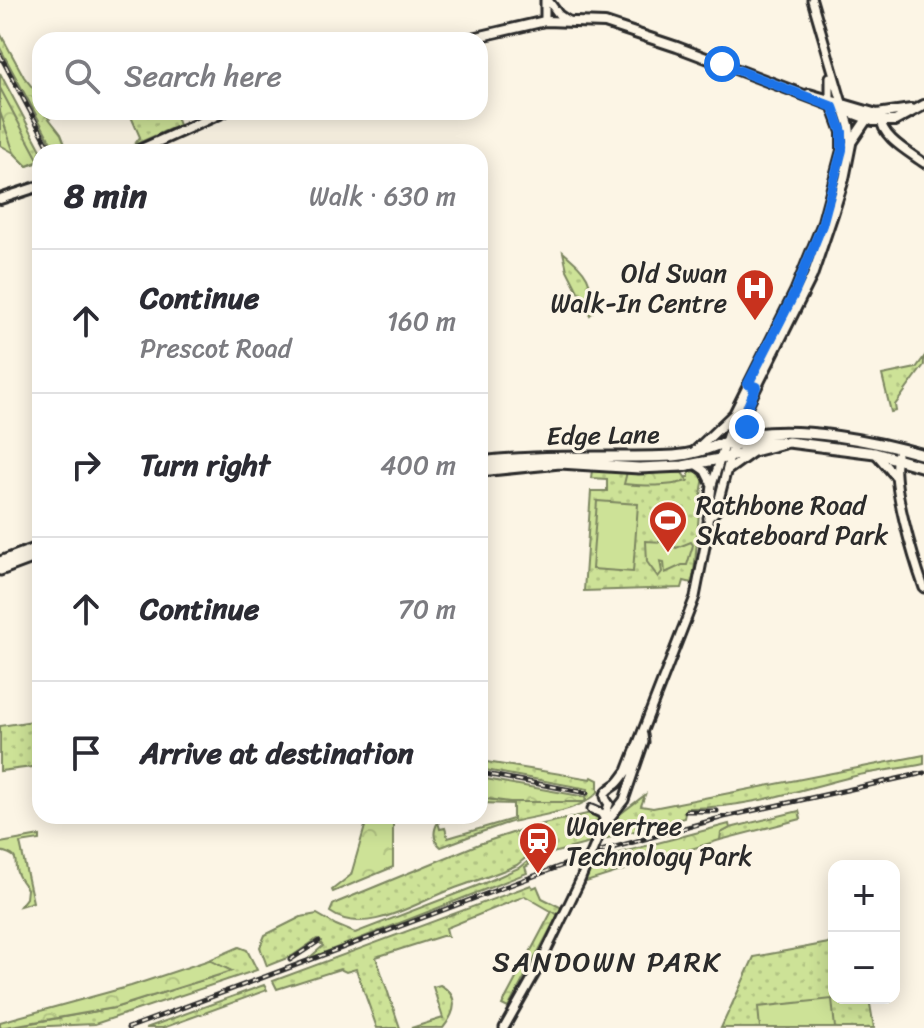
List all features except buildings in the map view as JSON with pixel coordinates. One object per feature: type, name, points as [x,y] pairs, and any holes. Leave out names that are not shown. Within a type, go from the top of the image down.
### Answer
[{"type":"highway","points":[[731,443],[756,434],[794,431],[899,455],[924,467]]},
{"type":"highway","points":[[731,443],[766,440],[875,453],[924,455]]},
{"type":"highway","name":"Edge Lane","points":[[488,470],[560,463],[639,468],[695,464],[781,442]]},
{"type":"highway","name":"Edge Lane","points":[[488,461],[692,454],[731,443]]},
{"type":"highway","points":[[537,458],[560,459],[560,463]]},
{"type":"highway","points":[[0,562],[32,550]]},
{"type":"highway","points":[[0,570],[32,558]]},
{"type":"main road","points":[[622,804],[609,804],[605,792],[616,785],[627,771],[695,597],[712,485],[822,225],[842,150],[837,103],[812,0]]},
{"type":"main road","points":[[548,1],[568,21]]},
{"type":"main road","points":[[548,1],[549,21]]},
{"type":"main road","points":[[488,35],[549,21],[605,23],[792,90],[884,118],[895,140],[924,163]]},
{"type":"main road","points":[[752,386],[816,265],[844,179],[850,144],[849,125],[837,103],[830,70]]},
{"type":"main road","points":[[837,103],[867,119],[907,116],[921,106]]},
{"type":"main road","points":[[850,144],[867,119]]},
{"type":"main road","points":[[153,144],[206,120]]},
{"type":"main road","points":[[0,199],[32,189]]},
{"type":"main road","points":[[740,414],[747,427],[756,434]]},
{"type":"main road","points":[[692,454],[740,414]]},
{"type":"main road","points":[[727,471],[761,448]]},
{"type":"main road","points":[[875,453],[897,479]]},
{"type":"main road","points":[[899,455],[897,479],[912,552],[924,588]]},
{"type":"main road","points":[[708,518],[716,511],[727,471],[725,458]]},
{"type":"main road","points":[[695,464],[705,471],[712,485]]},
{"type":"main road","points":[[604,822],[622,804],[644,742],[643,735]]},
{"type":"main road","points":[[616,785],[625,794]]},
{"type":"main road","points":[[504,1028],[538,968],[579,883],[609,804]]},
{"type":"main road","points":[[592,809],[598,811],[604,822]]},
{"type":"green space","points":[[0,33],[32,87],[32,107],[0,48]]},
{"type":"green space","points":[[0,73],[38,144],[32,144],[32,164],[27,166],[0,145]]},
{"type":"green space","points":[[0,88],[32,148],[32,164],[27,166],[14,153],[0,112]]},
{"type":"green space","points":[[39,120],[50,120],[65,144],[52,144]]},
{"type":"green space","points":[[133,120],[177,120],[179,125],[135,144],[140,137]]},
{"type":"green space","points":[[563,252],[587,278],[593,312],[590,315],[567,270]]},
{"type":"green space","points":[[924,357],[924,365],[895,405],[896,411],[891,412],[882,375],[916,368]]},
{"type":"green space","points":[[592,470],[682,473],[683,477],[689,477],[689,472],[699,471],[704,478],[692,583],[684,581],[682,588],[584,591],[591,491],[607,491],[607,479],[591,478]]},
{"type":"green space","points":[[627,472],[682,473],[688,481],[656,486],[624,484]]},
{"type":"green space","points":[[597,501],[638,504],[633,572],[592,569]]},
{"type":"green space","name":"Rathbone Road Skateboard Park","points":[[666,533],[675,539],[673,545],[676,548],[691,542],[693,545],[687,565],[665,573],[664,562],[660,561],[662,572],[658,577],[647,562],[646,541],[663,542]]},
{"type":"green space","points":[[32,721],[32,767],[0,771],[0,726]]},
{"type":"green space","points":[[924,755],[924,764],[860,775],[728,806],[686,808],[684,818],[601,840],[615,818],[645,795],[641,806],[653,808]]},
{"type":"green space","points":[[488,762],[598,780],[598,792],[585,802],[588,789],[488,770]]},
{"type":"green space","points":[[488,779],[586,797],[585,802],[488,799]]},
{"type":"green space","points":[[488,799],[585,802],[569,809],[508,823],[441,847],[438,844],[435,838],[437,824],[440,829],[445,828],[448,838],[513,819],[513,804],[488,803]]},
{"type":"green space","points":[[799,811],[801,819],[720,840],[720,833],[730,828]]},
{"type":"green space","points":[[591,813],[600,819],[590,843],[545,855],[528,856],[517,865],[392,915],[359,921],[344,919],[330,912],[338,902],[479,844],[530,827]]},
{"type":"green space","points":[[366,824],[393,824],[393,867],[333,892],[351,875]]},
{"type":"green space","points":[[729,824],[730,828],[721,833],[720,840],[583,883],[593,860]]},
{"type":"green space","points":[[40,836],[40,840],[20,843],[33,902],[20,906],[26,898],[27,889],[17,872],[15,858],[0,851],[0,843]]},
{"type":"green space","points":[[528,861],[529,865],[525,867],[527,873],[308,959],[323,946],[317,939],[292,956],[267,966],[260,947],[265,935],[301,917],[317,914],[355,933],[487,882]]},
{"type":"green space","points":[[531,885],[533,888],[537,886],[542,898],[562,908],[558,915],[525,896],[446,928],[448,936],[376,957],[400,1028],[377,1028],[356,969],[346,972],[340,969],[277,989],[273,981]]},
{"type":"green space","points":[[552,911],[558,915],[508,1008],[502,1005]]},
{"type":"green space","name":"SANDOWN PARK","points":[[828,943],[828,1004],[870,1004],[874,1028],[721,1028],[754,957]]},
{"type":"green space","points":[[239,947],[247,950],[257,970],[95,1024],[4,1028],[114,1008],[231,971],[209,960]]},
{"type":"green space","points":[[209,960],[232,971],[114,1008],[0,1028],[0,1022],[131,986]]},
{"type":"green space","points":[[264,985],[267,990],[163,1028],[146,1028]]},
{"type":"green space","points":[[440,985],[451,994],[454,1005],[443,1028],[411,1028],[443,1018],[433,987]]},
{"type":"green space","points":[[828,999],[828,1004],[833,1004],[835,1028],[760,1028],[758,1007]]},
{"type":"railway","points":[[0,55],[32,115]]},
{"type":"railway","points":[[35,120],[48,144]]},
{"type":"railway","points":[[128,1028],[601,851],[724,817],[924,773]]},
{"type":"railway","points":[[488,774],[587,793]]},
{"type":"railway","points":[[686,811],[717,811]]},
{"type":"railway","points":[[290,960],[319,941]]},
{"type":"place","name":"Old Swan Walk-In Centre","points":[[755,322]]},
{"type":"place","name":"Rathbone Road Skateboard Park","points":[[668,554]]},
{"type":"place","name":"Wavertree Technology Park","points":[[538,875]]},
{"type":"district","name":"SANDOWN PARK","points":[[607,961]]},
{"type":"route","points":[[722,64],[833,107],[842,132],[840,160],[822,225],[795,292],[748,384],[756,387],[744,416],[747,427]]}]
